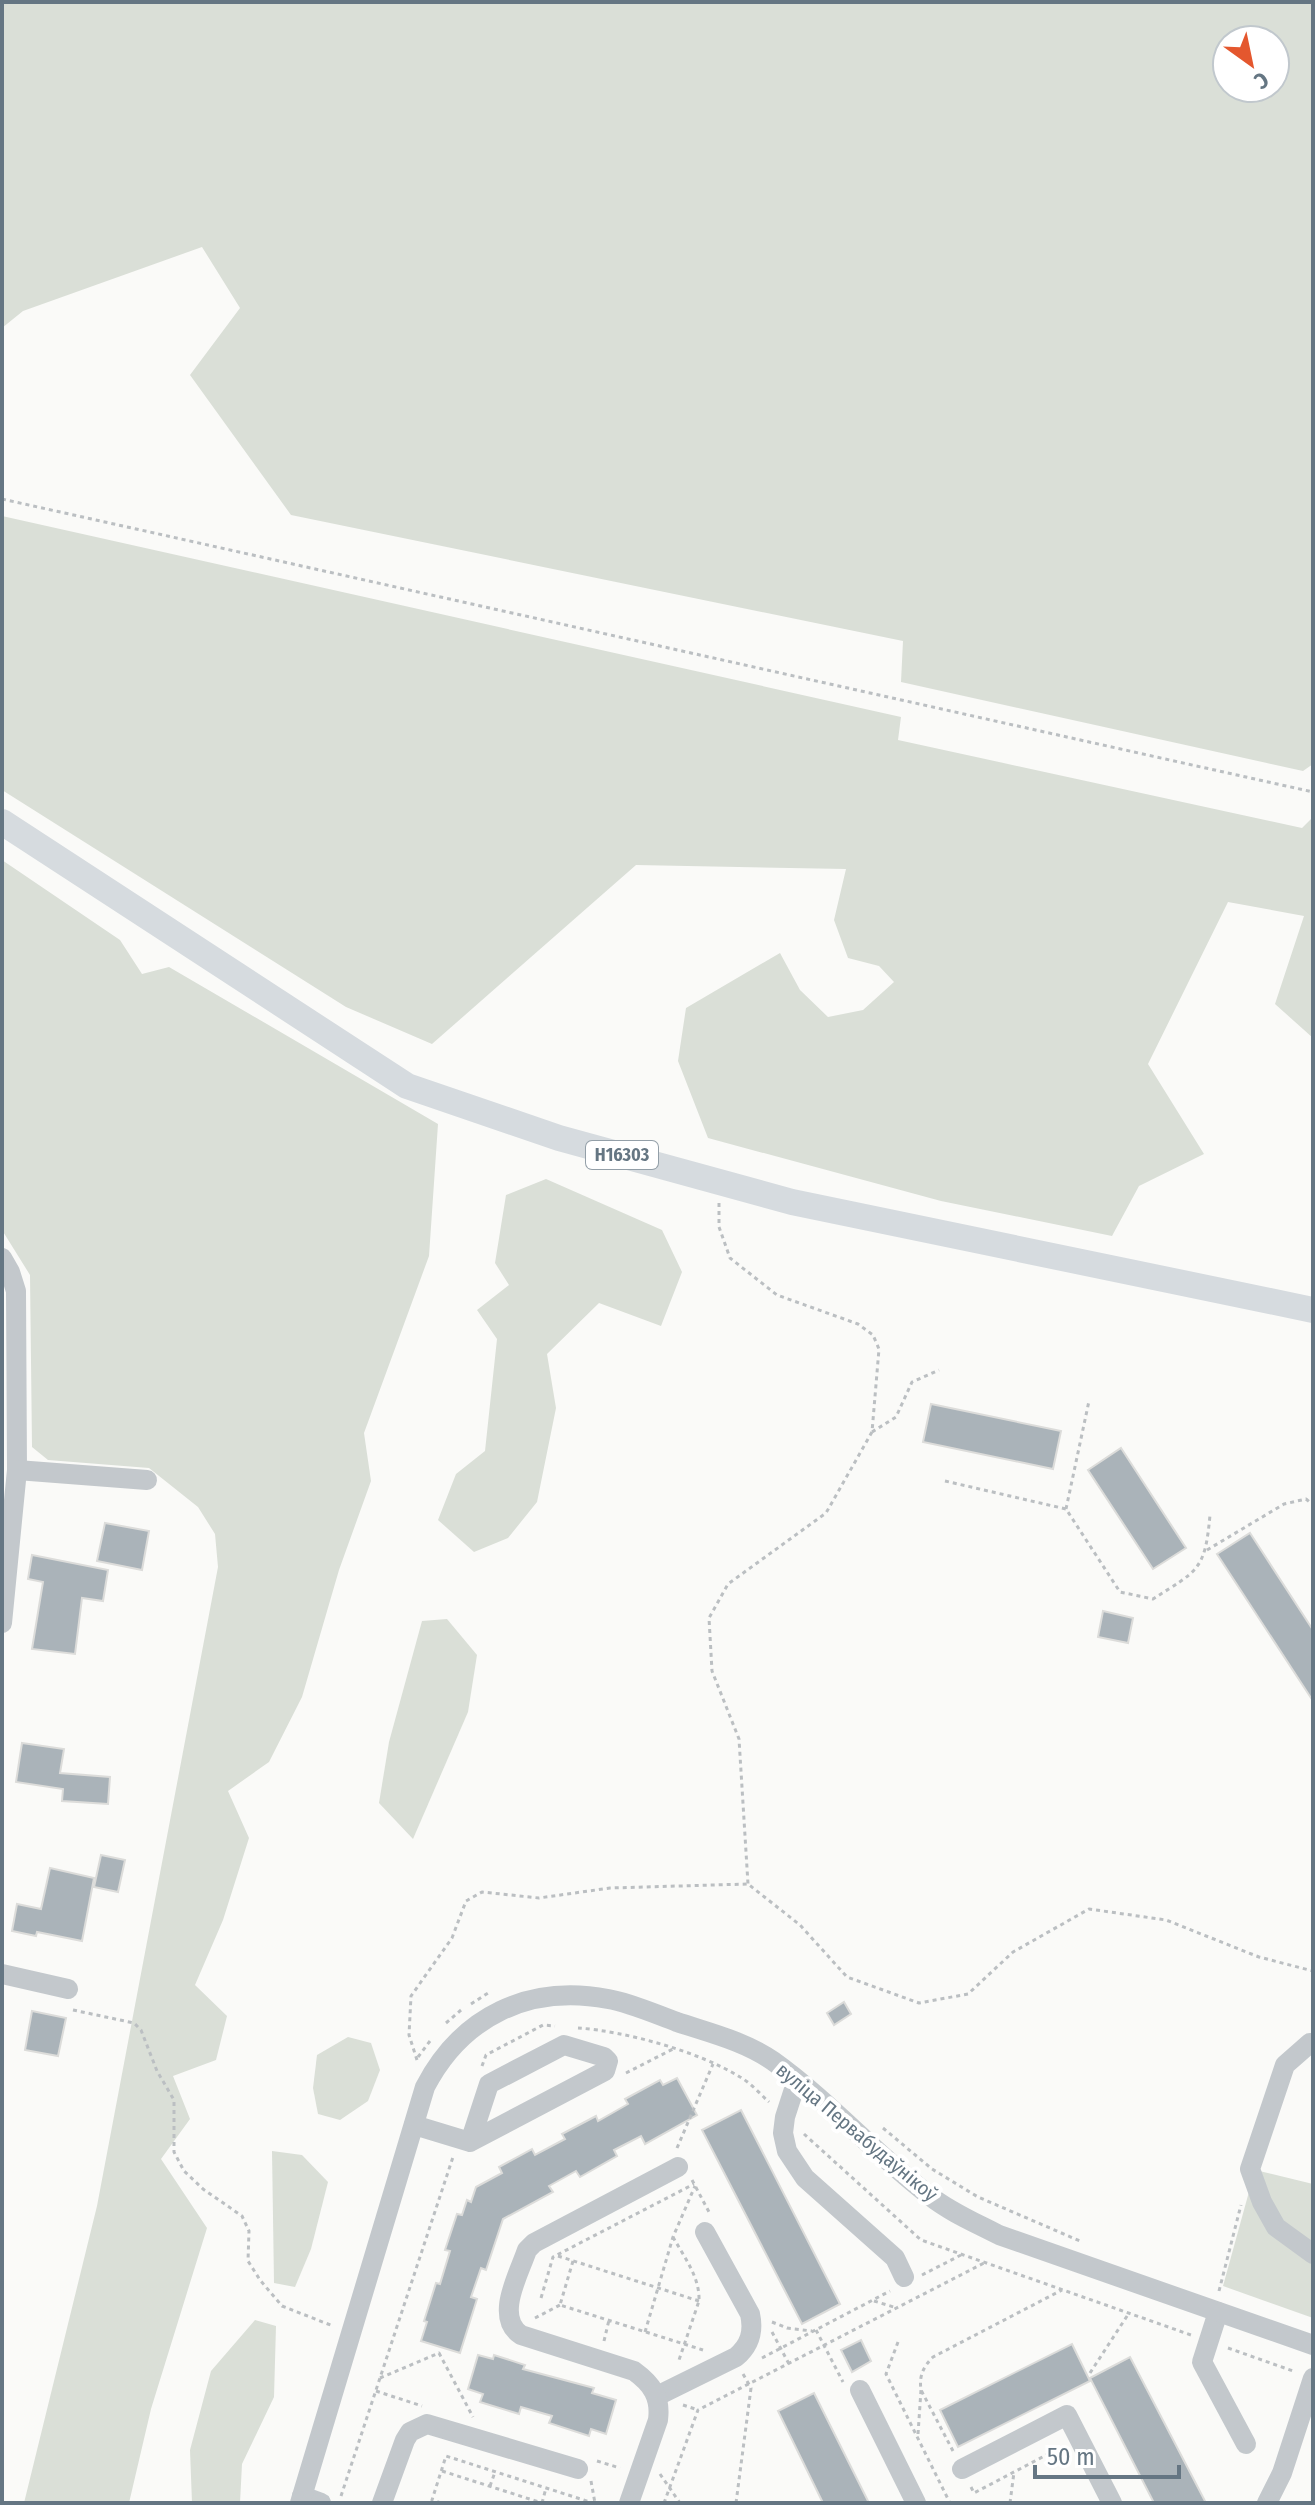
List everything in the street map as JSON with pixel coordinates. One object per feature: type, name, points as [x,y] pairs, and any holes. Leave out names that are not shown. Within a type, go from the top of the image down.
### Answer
[{"type":"main road","name":"Н16303","points":[[2,822],[407,1086],[559,1138],[807,1205],[1313,1310]]},
{"type":"street","points":[[2,1258],[16,1291],[17,1470],[2,1623]]},
{"type":"street","points":[[17,1470],[147,1480]]},
{"type":"street","points":[[2,1974],[68,1989]]},
{"type":"street","name":"вуліца Первабудаўнікоў","points":[[308,2501],[425,2087],[438,2061],[461,2036],[491,2014],[522,2002],[557,1996],[608,1999],[741,2043],[797,2080],[931,2198],[999,2235],[1313,2345]]},
{"type":"street","points":[[1310,2043],[1285,2065],[1250,2169],[1262,2202],[1276,2227],[1313,2254]]},
{"type":"street","points":[[414,2125],[464,2141],[605,2071],[608,2061],[564,2045],[489,2084],[464,2141]]},
{"type":"street","points":[[797,2080],[783,2133],[795,2166],[895,2258],[905,2281]]},
{"type":"street","points":[[629,2503],[660,2408],[649,2382],[634,2371],[521,2335],[510,2324],[508,2310],[527,2250],[534,2243],[681,2163]]},
{"type":"street","points":[[657,2396],[736,2357],[746,2349],[751,2338],[753,2325],[750,2314],[707,2222]]},
{"type":"street","points":[[1218,2312],[1202,2362],[1246,2444]]},
{"type":"street","points":[[1267,2503],[1282,2473],[1307,2376]]},
{"type":"street","points":[[860,2390],[916,2503]]},
{"type":"street","points":[[962,2469],[1067,2415],[1112,2503]]},
{"type":"street","points":[[382,2503],[405,2440],[410,2432],[427,2424],[578,2469]]},
{"type":"path","points":[[2,499],[1313,792]]},
{"type":"path","points":[[719,1182],[719,1227],[730,1258],[777,1295],[858,1324],[873,1335],[879,1349],[872,1432],[826,1513],[728,1584],[709,1618],[712,1671],[739,1739],[748,1884]]},
{"type":"path","points":[[872,1432],[896,1417],[912,1382],[939,1370]]},
{"type":"path","points":[[1066,1509],[1089,1401]]},
{"type":"path","points":[[945,1481],[1066,1509],[1120,1592],[1153,1599],[1195,1572],[1207,1550],[1210,1515]]},
{"type":"path","points":[[1207,1550],[1284,1504],[1306,1499],[1313,1505]]},
{"type":"path","points":[[425,2087],[409,2035],[411,1996],[452,1938],[466,1901],[482,1892],[539,1898],[610,1888],[748,1884],[800,1925],[847,1977],[919,2003],[968,1994],[1013,1952],[1089,1909],[1166,1920],[1259,1957],[1313,1971]]},
{"type":"path","points":[[68,1989],[69,2009],[134,2023],[141,2030],[157,2071],[174,2100],[174,2152],[184,2171],[203,2189],[242,2216],[249,2231],[248,2261],[282,2306],[333,2326]]},
{"type":"path","points":[[481,2068],[486,2055],[543,2025],[557,2026]]},
{"type":"path","points":[[571,2027],[599,2029],[654,2043],[742,2078],[921,2240],[1307,2376]]},
{"type":"path","points":[[707,2222],[695,2185],[681,2163],[713,2064]]},
{"type":"path","points":[[338,2503],[464,2141]]},
{"type":"path","points":[[1219,2291],[1250,2169]]},
{"type":"path","points":[[645,2332],[673,2237],[695,2185]]},
{"type":"path","points":[[541,2298],[553,2257],[695,2185]]},
{"type":"path","points":[[673,2237],[698,2283],[699,2301],[675,2373]]},
{"type":"path","points":[[754,2362],[962,2254]]},
{"type":"path","points":[[557,2255],[699,2301]]},
{"type":"path","points":[[560,2305],[573,2261]]},
{"type":"path","points":[[664,2503],[698,2410],[986,2262]]},
{"type":"path","points":[[917,2437],[922,2372],[933,2357],[1062,2290]]},
{"type":"path","points":[[873,2300],[897,2308]]},
{"type":"path","points":[[534,2318],[560,2305],[708,2352]]},
{"type":"path","points":[[1090,2373],[1129,2313]]},
{"type":"path","points":[[789,2364],[765,2319],[787,2328],[815,2331]]},
{"type":"path","points":[[898,2342],[886,2374],[950,2503]]},
{"type":"path","points":[[380,2378],[439,2353],[476,2423]]},
{"type":"path","points":[[736,2503],[751,2388],[741,2369]]},
{"type":"path","points":[[921,2390],[974,2493],[1052,2452]]},
{"type":"path","points":[[683,2398],[681,2404],[698,2410]]},
{"type":"path","points":[[441,2503],[432,2500],[446,2456],[591,2502]]},
{"type":"path","points":[[442,2471],[542,2503],[546,2488]]},
{"type":"path","points":[[654,2481],[658,2471],[680,2503]]},
{"type":"path","points":[[490,2486],[495,2472]]},
{"type":"path","points":[[1010,2503],[1014,2472]]},
{"type":"path","points":[[583,2503],[591,2502]]},
{"type":"shaded area","points":[[2,2],[1313,2],[1313,764],[1303,771],[901,682],[903,641],[291,515],[190,375],[240,308],[202,247],[23,311],[2,328]]},
{"type":"shaded area","points":[[2,516],[901,717],[898,740],[1302,828],[1313,817],[1313,1038],[1275,1004],[1304,916],[1228,902],[1148,1064],[1204,1154],[1139,1186],[1112,1236],[941,1201],[708,1138],[678,1061],[686,1008],[780,953],[800,990],[828,1017],[863,1010],[894,982],[879,966],[848,958],[834,920],[846,869],[636,865],[432,1044],[346,1007],[2,790]]},
{"type":"shaded area","points":[[2,860],[120,940],[142,974],[169,967],[438,1124],[429,1256],[364,1433],[371,1481],[339,1570],[302,1697],[269,1762],[228,1791],[249,1838],[223,1920],[195,1985],[227,2016],[216,2060],[173,2076],[190,2119],[161,2159],[207,2228],[151,2409],[129,2503],[24,2503],[97,2206],[218,1567],[215,1534],[198,1507],[149,1468],[48,1460],[32,1447],[30,1275],[2,1230]]},
{"type":"shaded area","points":[[546,1179],[662,1230],[682,1272],[661,1326],[599,1303],[547,1354],[556,1408],[537,1502],[508,1538],[474,1552],[438,1520],[456,1474],[485,1451],[497,1339],[477,1310],[509,1285],[495,1263],[506,1195]]},
{"type":"shaded area","points":[[447,1619],[477,1655],[468,1712],[413,1839],[379,1803],[389,1742],[422,1621]]},
{"type":"shaded area","points":[[348,2037],[371,2043],[380,2070],[368,2101],[340,2120],[318,2114],[313,2088],[317,2055]]},
{"type":"shaded area","points":[[272,2151],[302,2155],[328,2182],[311,2249],[295,2287],[274,2283]]},
{"type":"shaded area","points":[[1255,2170],[1313,2184],[1313,2318],[1223,2286]]},
{"type":"shaded area","points":[[255,2320],[276,2326],[274,2397],[242,2464],[240,2503],[192,2503],[190,2450],[211,2371]]},
{"type":"building","points":[[931,1404],[1061,1431],[1053,1469],[923,1442]]},
{"type":"building","points":[[1121,1448],[1186,1548],[1153,1569],[1088,1470]]},
{"type":"building","points":[[105,1523],[149,1531],[142,1570],[97,1561]]},
{"type":"building","points":[[1250,1533],[1313,1630],[1313,1701],[1217,1554]]},
{"type":"building","points":[[32,1555],[108,1570],[103,1601],[82,1598],[75,1654],[32,1649],[43,1582],[28,1579]]},
{"type":"building","points":[[1103,1611],[1133,1618],[1128,1643],[1098,1637]]},
{"type":"building","points":[[22,1743],[64,1749],[60,1773],[110,1777],[108,1804],[62,1801],[63,1789],[16,1782]]},
{"type":"building","points":[[101,1855],[125,1860],[118,1892],[94,1887]]},
{"type":"building","points":[[50,1868],[94,1878],[82,1941],[37,1932],[36,1936],[12,1931],[17,1904],[41,1909]]},
{"type":"building","points":[[844,2002],[851,2014],[834,2025],[827,2013]]},
{"type":"building","points":[[32,2011],[66,2018],[58,2056],[25,2050]]},
{"type":"building","points":[[677,2078],[697,2115],[645,2144],[641,2136],[614,2150],[617,2156],[580,2177],[576,2171],[549,2186],[553,2192],[503,2219],[486,2270],[481,2268],[471,2297],[477,2299],[460,2353],[421,2341],[436,2283],[440,2284],[450,2251],[445,2250],[457,2214],[462,2215],[476,2187],[502,2173],[499,2167],[532,2149],[535,2155],[565,2139],[562,2134],[596,2116],[598,2121],[628,2104],[625,2099],[660,2080],[663,2085]]},
{"type":"building","points":[[741,2110],[840,2304],[802,2324],[702,2130]]},
{"type":"building","points":[[861,2340],[871,2361],[852,2372],[841,2350]]},
{"type":"building","points":[[1072,2344],[1090,2381],[958,2447],[940,2410]]},
{"type":"building","points":[[478,2355],[493,2359],[494,2355],[525,2365],[523,2369],[594,2388],[592,2393],[616,2400],[606,2434],[591,2429],[589,2436],[549,2423],[552,2416],[521,2407],[519,2414],[480,2402],[483,2394],[468,2389]]},
{"type":"building","points":[[1130,2357],[1206,2503],[1154,2503],[1090,2378]]},
{"type":"building","points":[[814,2393],[869,2503],[823,2503],[778,2411]]}]
